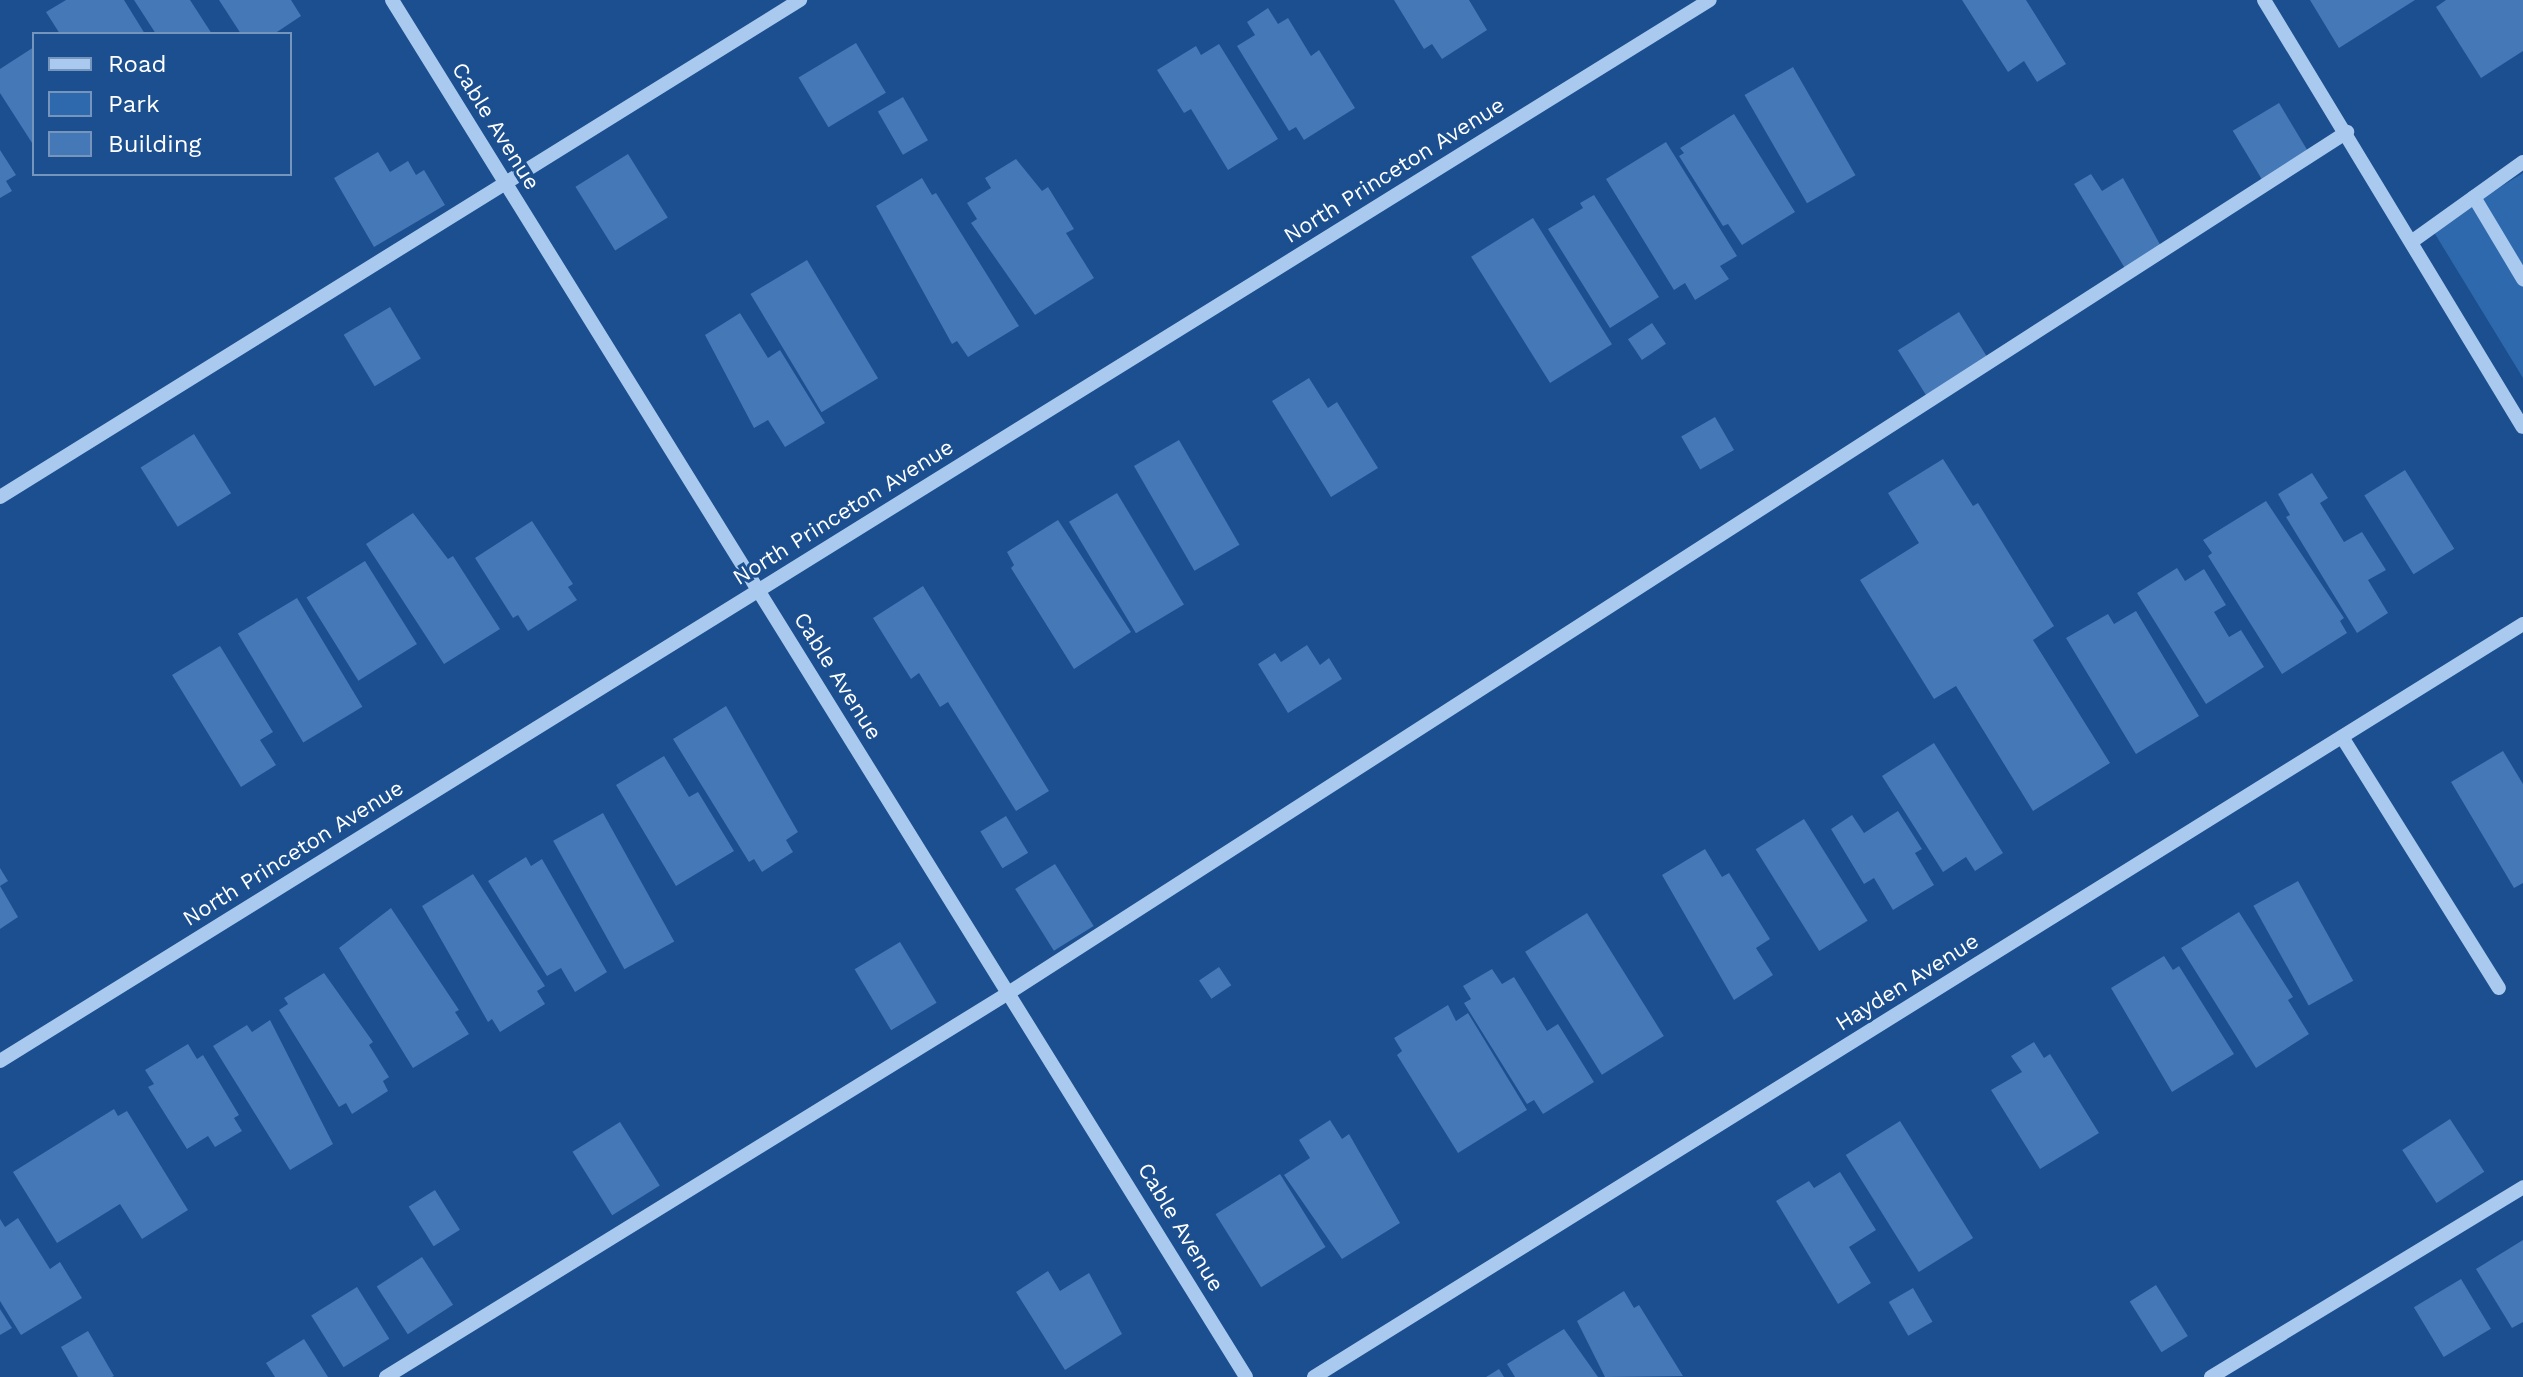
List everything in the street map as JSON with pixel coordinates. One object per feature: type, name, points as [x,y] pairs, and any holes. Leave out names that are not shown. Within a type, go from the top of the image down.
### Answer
[{"type":"street","name":"Cable Avenue","points":[[392,0],[1246,1377]]},
{"type":"street","points":[[0,497],[800,0]]},
{"type":"street","name":"North Princeton Avenue","points":[[0,1061],[1710,0]]},
{"type":"street","points":[[2264,0],[2414,240],[2523,426]]},
{"type":"street","points":[[386,1377],[1010,992],[2347,132]]},
{"type":"street","points":[[2414,240],[2523,162]]},
{"type":"street","points":[[2474,197],[2523,279]]},
{"type":"street","name":"Hayden Avenue","points":[[1314,1377],[2523,624]]},
{"type":"street","points":[[2342,737],[2499,988]]},
{"type":"street","points":[[2211,1377],[2523,1187]]},
{"type":"green space","points":[[2523,173],[2523,378],[2432,229]]},
{"type":"building","points":[[66,0],[124,0],[144,32],[59,32],[46,12]]},
{"type":"building","points":[[134,0],[190,0],[211,32],[155,32]]},
{"type":"building","points":[[219,0],[291,0],[301,16],[277,32],[240,32]]},
{"type":"building","points":[[1394,0],[1469,0],[1487,30],[1442,59],[1432,44],[1424,49]]},
{"type":"building","points":[[1962,0],[2026,0],[2066,64],[2037,82],[2024,61],[2008,72]]},
{"type":"building","points":[[2310,0],[2415,0],[2339,48]]},
{"type":"building","points":[[2446,0],[2523,0],[2523,51],[2481,78],[2436,7]]},
{"type":"building","points":[[1268,8],[1278,24],[1288,18],[1311,56],[1319,50],[1355,108],[1304,140],[1296,127],[1289,131],[1237,46],[1255,35],[1247,22]]},
{"type":"building","points":[[856,43],[886,93],[828,127],[799,78]]},
{"type":"building","points":[[1219,44],[1278,139],[1228,170],[1191,109],[1184,113],[1157,70],[1196,46],[1201,55]]},
{"type":"building","points":[[32,48],[32,143],[0,93],[0,69]]},
{"type":"building","points":[[1793,67],[1856,175],[1807,203],[1745,95]]},
{"type":"building","points":[[903,97],[928,140],[903,155],[878,112]]},
{"type":"building","points":[[2279,103],[2310,154],[2264,182],[2233,131]]},
{"type":"building","points":[[1734,114],[1795,212],[1742,245],[1728,224],[1723,226],[1679,156],[1684,153],[1680,148]]},
{"type":"building","points":[[1666,142],[1737,256],[1720,266],[1729,279],[1695,300],[1685,283],[1674,290],[1606,179]]},
{"type":"building","points":[[0,150],[16,175],[6,181],[12,191],[0,198]]},
{"type":"building","points":[[378,152],[390,172],[408,161],[416,175],[424,170],[445,205],[374,247],[334,178]]},
{"type":"building","points":[[628,154],[668,218],[615,250],[575,187]]},
{"type":"building","points":[[1016,159],[1042,191],[1048,187],[1074,229],[1066,233],[1094,278],[1035,315],[971,223],[977,219],[967,203],[991,188],[985,178]]},
{"type":"building","points":[[2091,174],[2102,191],[2123,178],[2162,248],[2126,270],[2074,184]]},
{"type":"building","points":[[922,178],[932,195],[936,193],[1019,326],[968,357],[957,341],[952,344],[876,206]]},
{"type":"building","points":[[1594,195],[1659,297],[1610,328],[1548,229],[1583,208],[1580,203]]},
{"type":"building","points":[[1533,218],[1612,344],[1550,383],[1471,257]]},
{"type":"building","points":[[807,260],[878,378],[822,412],[750,294]]},
{"type":"building","points":[[390,307],[421,358],[375,386],[344,335]]},
{"type":"building","points":[[1959,312],[1989,360],[1928,398],[1898,350]]},
{"type":"building","points":[[740,313],[768,358],[780,350],[825,423],[785,447],[768,420],[754,428],[705,335]]},
{"type":"building","points":[[1652,323],[1666,344],[1642,360],[1628,339]]},
{"type":"building","points":[[1309,378],[1328,408],[1337,402],[1378,468],[1331,497],[1272,401]]},
{"type":"building","points":[[1715,417],[1734,450],[1700,469],[1681,436]]},
{"type":"building","points":[[194,434],[231,493],[178,527],[141,467]]},
{"type":"building","points":[[1179,440],[1240,545],[1194,571],[1134,466]]},
{"type":"building","points":[[1943,459],[1973,506],[1978,503],[2054,626],[2033,640],[2110,763],[2033,811],[1956,686],[1934,699],[1860,580],[1919,543],[1888,493]]},
{"type":"building","points":[[2405,470],[2454,549],[2414,574],[2364,495]]},
{"type":"building","points":[[2312,473],[2328,498],[2320,503],[2344,542],[2362,532],[2386,570],[2368,580],[2388,613],[2357,633],[2286,517],[2290,515],[2278,494]]},
{"type":"building","points":[[1117,493],[1184,604],[1136,633],[1069,522]]},
{"type":"building","points":[[2266,501],[2344,618],[2340,621],[2347,633],[2282,674],[2208,556],[2212,553],[2203,540]]},
{"type":"building","points":[[413,513],[448,559],[453,556],[500,629],[444,664],[366,544]]},
{"type":"building","points":[[1058,520],[1131,632],[1074,669],[1011,568],[1014,565],[1007,552]]},
{"type":"building","points":[[532,521],[573,584],[568,587],[577,600],[528,631],[518,615],[513,618],[475,558]]},
{"type":"building","points":[[365,561],[417,644],[358,681],[306,598]]},
{"type":"building","points":[[2177,568],[2185,581],[2204,569],[2226,605],[2214,612],[2229,637],[2241,630],[2264,667],[2206,704],[2137,593]]},
{"type":"building","points":[[923,586],[1049,791],[1016,811],[948,702],[940,707],[919,673],[911,679],[873,618]]},
{"type":"building","points":[[297,598],[362,707],[303,742],[238,634]]},
{"type":"building","points":[[2136,611],[2199,716],[2136,754],[2066,638],[2108,614],[2114,624]]},
{"type":"building","points":[[1307,645],[1320,665],[1329,658],[1342,679],[1288,713],[1258,664],[1275,653],[1281,662]]},
{"type":"building","points":[[220,646],[273,732],[260,740],[276,765],[241,787],[172,675]]},
{"type":"building","points":[[726,706],[798,832],[786,840],[793,852],[762,872],[754,859],[749,862],[673,739]]},
{"type":"building","points":[[1934,743],[2003,853],[1975,871],[1966,857],[1943,872],[1882,776]]},
{"type":"building","points":[[2503,751],[2523,784],[2523,883],[2514,888],[2451,782]]},
{"type":"building","points":[[664,756],[689,797],[698,792],[734,851],[676,886],[616,785]]},
{"type":"building","points":[[1898,811],[1922,849],[1915,853],[1934,885],[1893,910],[1874,878],[1864,884],[1831,829],[1852,815],[1864,833]]},
{"type":"building","points":[[603,813],[674,942],[624,969],[553,841]]},
{"type":"building","points":[[1006,816],[1028,853],[1002,868],[980,831]]},
{"type":"building","points":[[1804,819],[1868,921],[1819,951],[1756,849]]},
{"type":"building","points":[[1705,849],[1722,877],[1729,873],[1770,939],[1756,948],[1773,975],[1734,1000],[1662,875]]},
{"type":"building","points":[[526,857],[531,866],[542,859],[607,972],[575,992],[561,968],[547,976],[488,881]]},
{"type":"building","points":[[1055,864],[1094,926],[1054,951],[1015,889]]},
{"type":"building","points":[[0,868],[8,881],[0,886]]},
{"type":"building","points":[[473,874],[545,986],[537,991],[545,1004],[500,1032],[492,1019],[488,1022],[422,906]]},
{"type":"building","points":[[2298,881],[2353,981],[2309,1005],[2253,906]]},
{"type":"building","points":[[0,886],[18,917],[0,929]]},
{"type":"building","points":[[391,908],[459,1010],[455,1012],[469,1034],[413,1068],[339,948]]},
{"type":"building","points":[[2239,912],[2293,997],[2288,1000],[2309,1034],[2256,1068],[2181,948]]},
{"type":"building","points":[[1587,913],[1664,1036],[1602,1075],[1525,952]]},
{"type":"building","points":[[900,942],[937,1003],[891,1030],[855,969]]},
{"type":"building","points":[[2164,956],[2173,970],[2179,966],[2234,1054],[2172,1092],[2111,988]]},
{"type":"building","points":[[1219,967],[1231,985],[1211,999],[1199,980]]},
{"type":"building","points":[[1492,969],[1502,984],[1514,977],[1547,1031],[1558,1024],[1594,1082],[1543,1114],[1534,1100],[1527,1104],[1464,1003],[1471,999],[1463,986]]},
{"type":"building","points":[[324,973],[373,1042],[369,1045],[389,1077],[383,1081],[388,1091],[352,1114],[346,1103],[339,1107],[279,1010],[288,1004],[284,998]]},
{"type":"building","points":[[1448,1005],[1456,1021],[1468,1013],[1527,1110],[1458,1153],[1397,1055],[1402,1051],[1394,1038]]},
{"type":"building","points":[[270,1020],[333,1144],[290,1170],[213,1046],[247,1025],[252,1032]]},
{"type":"building","points":[[2034,1042],[2044,1058],[2050,1054],[2099,1133],[2040,1169],[1991,1090],[2022,1072],[2011,1056]]},
{"type":"building","points":[[188,1044],[197,1059],[203,1055],[239,1115],[234,1118],[242,1131],[215,1147],[208,1136],[187,1149],[148,1087],[154,1084],[145,1070]]},
{"type":"building","points":[[114,1109],[118,1116],[127,1111],[188,1210],[142,1239],[120,1204],[57,1243],[13,1172]]},
{"type":"building","points":[[2450,1119],[2484,1172],[2437,1203],[2402,1150]]},
{"type":"building","points":[[1330,1120],[1342,1139],[1349,1134],[1400,1223],[1342,1259],[1284,1175],[1310,1158],[1299,1140]]},
{"type":"building","points":[[1900,1121],[1973,1238],[1919,1272],[1846,1155]]},
{"type":"building","points":[[620,1122],[660,1186],[612,1215],[573,1152]]},
{"type":"building","points":[[1840,1172],[1876,1230],[1849,1247],[1871,1283],[1838,1304],[1776,1201],[1809,1181],[1814,1188]]},
{"type":"building","points":[[1280,1174],[1326,1247],[1261,1287],[1216,1214]]},
{"type":"building","points":[[435,1190],[460,1230],[434,1246],[409,1206]]},
{"type":"building","points":[[18,1218],[50,1269],[60,1262],[82,1298],[21,1335],[0,1301],[0,1219],[5,1227]]},
{"type":"building","points":[[2523,1240],[2523,1322],[2512,1328],[2476,1269]]},
{"type":"building","points":[[422,1257],[453,1305],[408,1334],[377,1286]]},
{"type":"building","points":[[1048,1271],[1060,1291],[1089,1273],[1122,1334],[1065,1370],[1016,1292]]},
{"type":"building","points":[[2461,1279],[2491,1329],[2444,1357],[2414,1307]]},
{"type":"building","points":[[2156,1285],[2188,1336],[2162,1352],[2130,1301]]},
{"type":"building","points":[[357,1287],[389,1339],[344,1367],[311,1316]]},
{"type":"building","points":[[1913,1288],[1932,1322],[1908,1336],[1889,1302]]},
{"type":"building","points":[[1624,1291],[1634,1308],[1639,1305],[1683,1376],[1605,1377],[1577,1321]]},
{"type":"building","points":[[0,1309],[12,1328],[0,1335]]},
{"type":"building","points":[[1564,1329],[1598,1377],[1515,1377],[1507,1364]]},
{"type":"building","points":[[88,1331],[114,1376],[78,1377],[61,1347]]},
{"type":"building","points":[[304,1339],[328,1377],[275,1377],[266,1363]]},
{"type":"building","points":[[1499,1369],[1504,1377],[1486,1377]]}]
